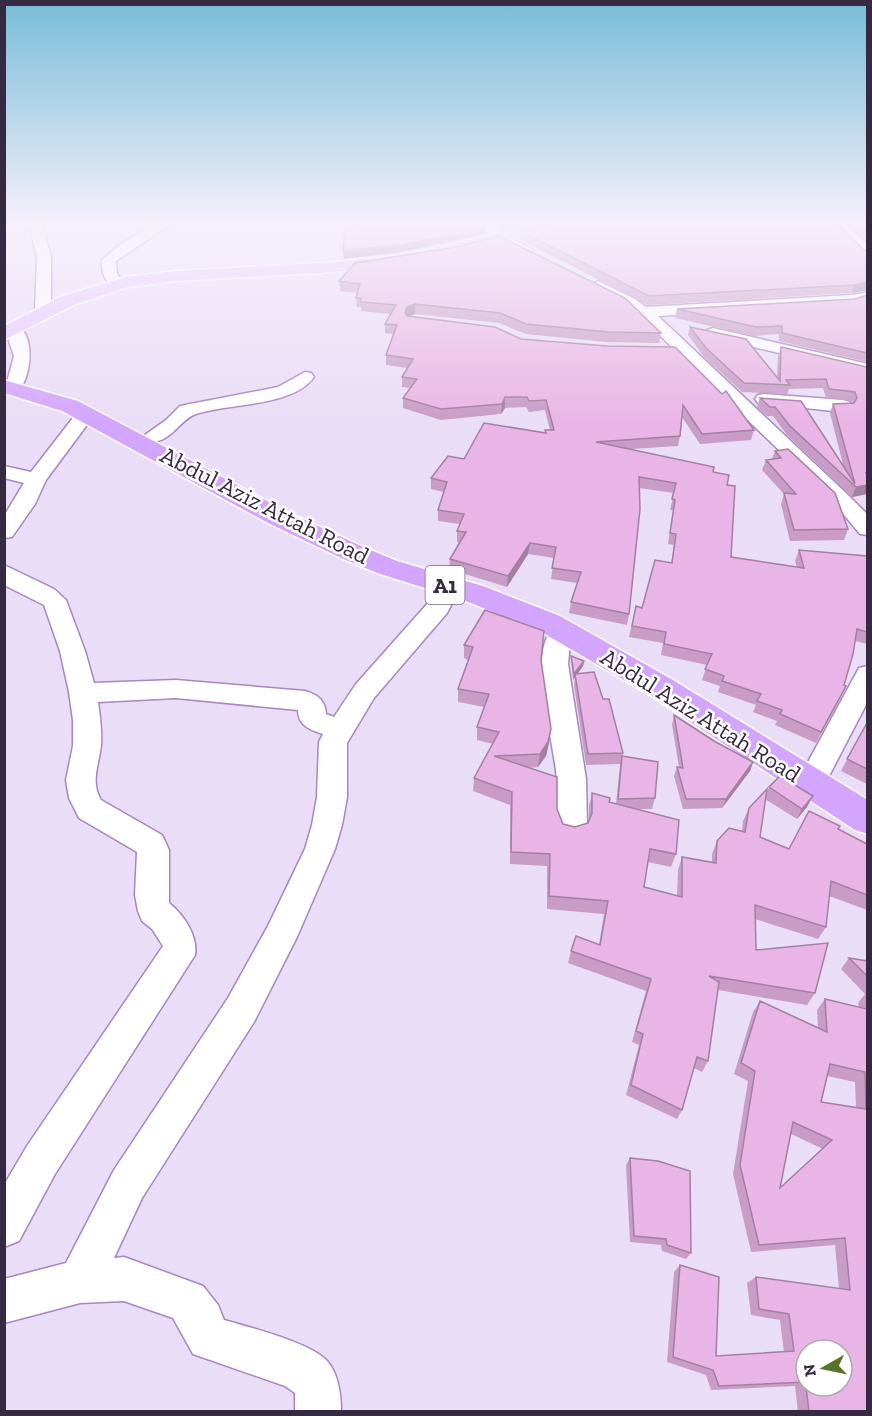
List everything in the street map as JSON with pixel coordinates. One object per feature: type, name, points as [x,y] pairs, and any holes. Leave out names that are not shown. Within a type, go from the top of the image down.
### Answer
[{"type":"highway","name":"Abdul Aziz Attah Road","points":[[8,382],[86,414],[314,536],[387,567],[515,594],[570,617],[610,639],[867,801]]},
{"type":"highway","name":"Abdul Aziz Attah Road","points":[[8,382],[77,401],[341,534],[436,578],[549,623],[662,688],[867,819]]},
{"type":"main road","points":[[9,332],[43,313],[96,290]]},
{"type":"street","points":[[43,290],[43,313]]},
{"type":"street","points":[[606,290],[630,302],[649,316],[682,350],[848,506],[867,529]]},
{"type":"street","points":[[649,316],[791,302],[852,300],[867,296]]},
{"type":"street","points":[[649,316],[693,329],[867,369]]},
{"type":"street","points":[[8,382],[24,364],[22,348],[9,332]]},
{"type":"street","points":[[663,350],[682,350]]},
{"type":"street","points":[[152,437],[173,424],[187,410],[284,391],[305,377]]},
{"type":"street","points":[[736,400],[750,398],[843,406]]},
{"type":"street","points":[[4,532],[24,504],[36,479],[86,414]]},
{"type":"street","points":[[4,472],[36,479]]},
{"type":"street","points":[[4,1226],[41,1160],[177,955],[180,943],[164,919],[154,911],[151,895],[153,850],[151,844],[90,809],[84,799],[78,782],[87,746],[87,716],[74,652],[57,605],[33,588],[6,578]]},
{"type":"street","points":[[80,1281],[128,1184],[241,1010],[280,937],[320,849],[332,798],[333,742],[365,691],[438,607],[436,578]]},
{"type":"street","points":[[565,633],[558,641],[555,664],[571,779],[572,826]]},
{"type":"street","points":[[819,770],[867,675]]},
{"type":"street","points":[[82,693],[176,689],[305,701],[312,706],[312,716],[316,721],[341,730]]},
{"type":"street","points":[[4,1300],[80,1281],[124,1279],[188,1301],[202,1321],[209,1338],[288,1365],[310,1377],[318,1391],[318,1412]]},
{"type":"building","points":[[358,290],[609,290],[625,298],[661,333],[608,332],[526,324],[500,313],[415,304],[407,307],[405,313],[407,316],[495,327],[521,339],[607,346],[675,347],[722,394],[726,391],[754,430],[702,434],[683,405],[680,436],[596,442],[714,467],[713,472],[729,475],[727,485],[735,486],[731,557],[804,568],[799,550],[867,556],[867,632],[857,629],[844,685],[846,686],[821,732],[780,714],[782,710],[757,701],[761,694],[722,681],[724,676],[705,669],[712,654],[664,644],[666,632],[632,626],[636,606],[642,608],[655,560],[672,563],[676,534],[670,533],[675,500],[672,499],[676,483],[639,477],[640,509],[629,614],[571,602],[581,572],[552,568],[556,547],[530,543],[508,576],[450,559],[466,532],[457,531],[464,514],[438,510],[447,482],[431,478],[448,456],[464,459],[484,423],[546,433],[545,430],[554,430],[546,400],[529,401],[527,397],[505,397],[502,404],[441,409],[403,398],[417,379],[402,377],[413,359],[386,355],[397,325],[385,324],[396,305],[361,302],[361,298],[356,298]]},
{"type":"building","points":[[637,290],[759,290],[649,296]]},
{"type":"building","points":[[867,295],[867,353],[782,333],[782,326],[756,327],[677,309],[855,299]]},
{"type":"building","points":[[690,327],[746,339],[780,381],[781,347],[867,367],[867,485],[856,487],[790,426],[775,407],[770,407],[760,398],[801,401],[855,484],[833,404],[854,403],[857,398],[855,392],[829,389],[826,379],[786,380],[790,385],[744,383],[706,348]]},
{"type":"building","points":[[788,449],[835,493],[848,529],[794,530],[784,493],[796,494],[766,460],[781,458],[775,451]]},
{"type":"building","points":[[485,610],[544,631],[541,660],[551,729],[548,742],[540,754],[494,756],[557,777],[557,809],[563,824],[575,827],[588,823],[592,813],[592,793],[610,798],[609,802],[679,820],[676,854],[650,849],[644,887],[682,897],[682,857],[716,863],[717,841],[729,828],[745,832],[749,808],[767,789],[760,837],[789,849],[809,811],[840,826],[838,829],[867,844],[867,895],[831,881],[826,927],[755,905],[756,950],[828,943],[815,993],[709,976],[719,982],[708,1061],[697,1057],[682,1110],[631,1085],[643,1034],[636,1031],[651,979],[571,951],[576,936],[600,945],[608,901],[549,896],[550,854],[511,852],[512,792],[474,778],[499,732],[477,727],[489,694],[458,689],[473,647],[464,645]]},
{"type":"building","points":[[571,656],[584,661],[574,674]]},
{"type":"building","points":[[594,672],[603,699],[609,699],[623,753],[588,754],[575,674]]},
{"type":"building","points":[[674,715],[714,741],[753,762],[726,799],[686,799],[677,767],[683,768]]},
{"type":"building","points":[[867,723],[867,769],[847,759]]},
{"type":"building","points":[[622,756],[658,762],[655,798],[618,799]]},
{"type":"building","points":[[780,776],[813,796],[802,809],[769,787]]},
{"type":"building","points":[[849,958],[867,961],[867,976]]},
{"type":"building","points":[[825,999],[867,1009],[867,1412],[809,1412],[807,1398],[854,1398],[854,1338],[794,1338],[794,1351],[789,1314],[759,1309],[756,1277],[850,1290],[845,1238],[759,1245],[740,1165],[755,1071],[741,1063],[760,1001],[827,1032]],"holes":[[[830,1064],[865,1072],[866,1109],[821,1102]],[[793,1122],[832,1140],[780,1188]]]},
{"type":"building","points":[[630,1158],[658,1161],[690,1171],[691,1253],[667,1245],[666,1239],[634,1236]]},
{"type":"building","points":[[680,1265],[719,1277],[716,1356],[794,1351],[794,1383],[719,1386],[713,1370],[673,1357]]}]
